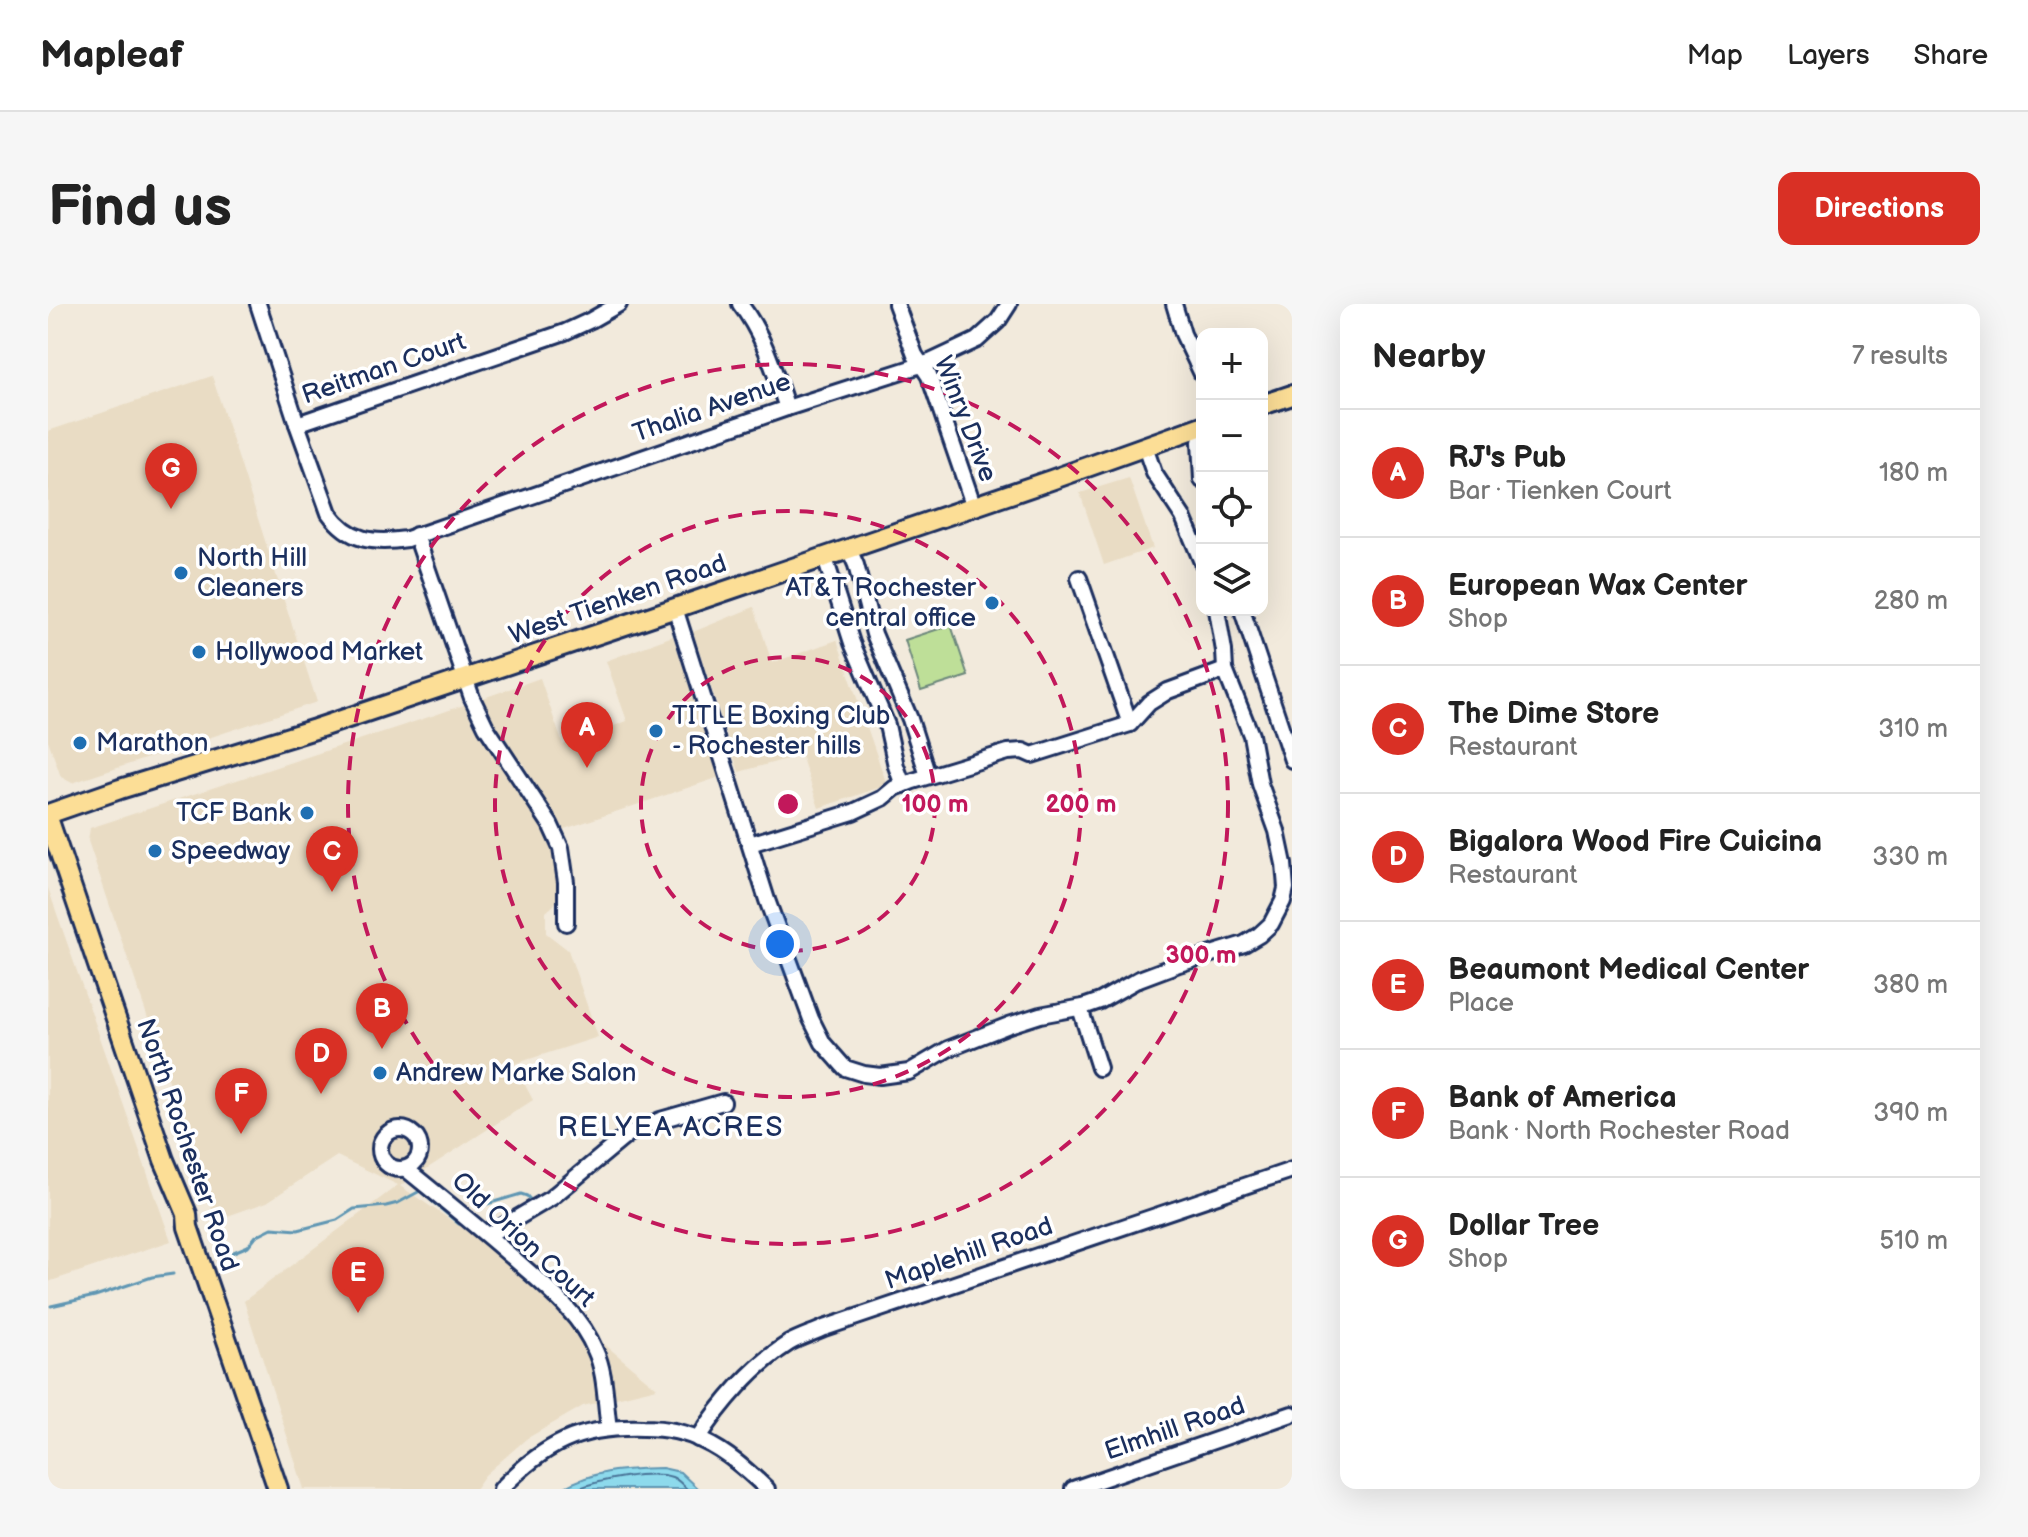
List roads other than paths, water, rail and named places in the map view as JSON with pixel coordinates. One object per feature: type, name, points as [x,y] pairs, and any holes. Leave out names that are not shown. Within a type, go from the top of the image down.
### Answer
[{"type":"main road","points":[[1268,403],[1292,395]]},
{"type":"main road","name":"West Tienken Road","points":[[48,816],[120,789],[315,729],[825,558],[1196,428]]},
{"type":"main road","name":"North Rochester Road","points":[[48,816],[164,1160],[187,1214],[188,1227],[278,1489]]},
{"type":"street","name":"Thalia Avenue","points":[[258,304],[329,513],[337,525],[359,538],[392,541],[922,365],[977,340],[998,321],[1009,304]]},
{"type":"street","name":"Reitman Court","points":[[297,424],[565,332],[619,304]]},
{"type":"street","points":[[740,304],[765,344],[787,408]]},
{"type":"street","name":"Winry Drive","points":[[896,304],[915,355],[929,376],[974,507]]},
{"type":"street","points":[[1174,304],[1196,361]]},
{"type":"street","points":[[1145,447],[1154,473],[1183,517],[1196,548]]},
{"type":"street","points":[[416,535],[472,698],[486,727],[550,824],[561,848],[566,882],[566,923]]},
{"type":"street","points":[[849,549],[874,634],[910,719],[928,776]]},
{"type":"street","points":[[825,558],[852,643],[887,725],[903,785]]},
{"type":"street","points":[[1079,578],[1130,724]]},
{"type":"street","points":[[675,608],[767,900],[811,1019],[823,1043],[845,1068],[880,1076],[909,1072],[982,1034],[1040,1015],[1100,1001],[1152,974],[1244,944],[1271,924],[1286,888],[1277,831],[1260,784],[1251,735],[1225,670],[1218,616]]},
{"type":"street","points":[[1244,616],[1292,760]]},
{"type":"street","points":[[750,844],[853,812],[883,798],[895,788],[928,776],[1008,752],[1023,751],[1032,755],[1130,724],[1149,703],[1168,691],[1225,670]]},
{"type":"street","points":[[1080,1008],[1099,1068]]},
{"type":"street","points":[[488,1235],[551,1198],[627,1135],[660,1120],[723,1102]]},
{"type":"street","name":"Old Orion Court","points":[[412,1165],[423,1182],[561,1301],[590,1338],[601,1367],[609,1428]]},
{"type":"street","name":"Maplehill Road","points":[[698,1439],[724,1403],[790,1342],[1292,1170]]},
{"type":"street","name":"Elmhill Road","points":[[1073,1489],[1292,1414]]},
{"type":"street","points":[[501,1489],[523,1466],[545,1451],[579,1435],[592,1430],[635,1427],[676,1430],[698,1439],[728,1456],[767,1489]]},
{"type":"water","points":[[662,1468],[680,1472],[698,1489],[561,1489],[597,1474]]},
{"type":"waterway","points":[[229,1254],[248,1246],[256,1236],[272,1228],[298,1230],[337,1220],[354,1209],[398,1203],[420,1191],[462,1224]]},
{"type":"waterway","points":[[487,1204],[521,1194],[532,1202]]},
{"type":"waterway","points":[[220,1260],[226,1258]]},
{"type":"waterway","points":[[51,1306],[95,1296],[152,1277],[173,1274]]},
{"type":"place","name":"Dollar Tree","points":[[171,509]]},
{"type":"place","name":"North Hill Cleaners","points":[[181,573]]},
{"type":"place","name":"AT&T Rochester central office","points":[[992,603]]},
{"type":"place","name":"Hollywood Market","points":[[199,652]]},
{"type":"place","name":"TITLE Boxing Club - Rochester hills","points":[[656,731]]},
{"type":"place","name":"Marathon","points":[[80,743]]},
{"type":"place","name":"RJ's Pub","points":[[587,768]]},
{"type":"place","name":"TCF Bank","points":[[307,813]]},
{"type":"place","name":"Speedway","points":[[155,851]]},
{"type":"place","name":"The Dime Store","points":[[332,892]]},
{"type":"place","name":"European Wax Center","points":[[382,1049]]},
{"type":"place","name":"Andrew Marke Salon","points":[[380,1073]]},
{"type":"place","name":"Bigalora Wood Fire Cuicina","points":[[321,1094]]},
{"type":"place","name":"Bank of America","points":[[241,1134]]},
{"type":"place","name":"Beaumont Medical Center","points":[[358,1313]]},
{"type":"district","name":"RELYEA ACRES","points":[[671,1127]]}]
